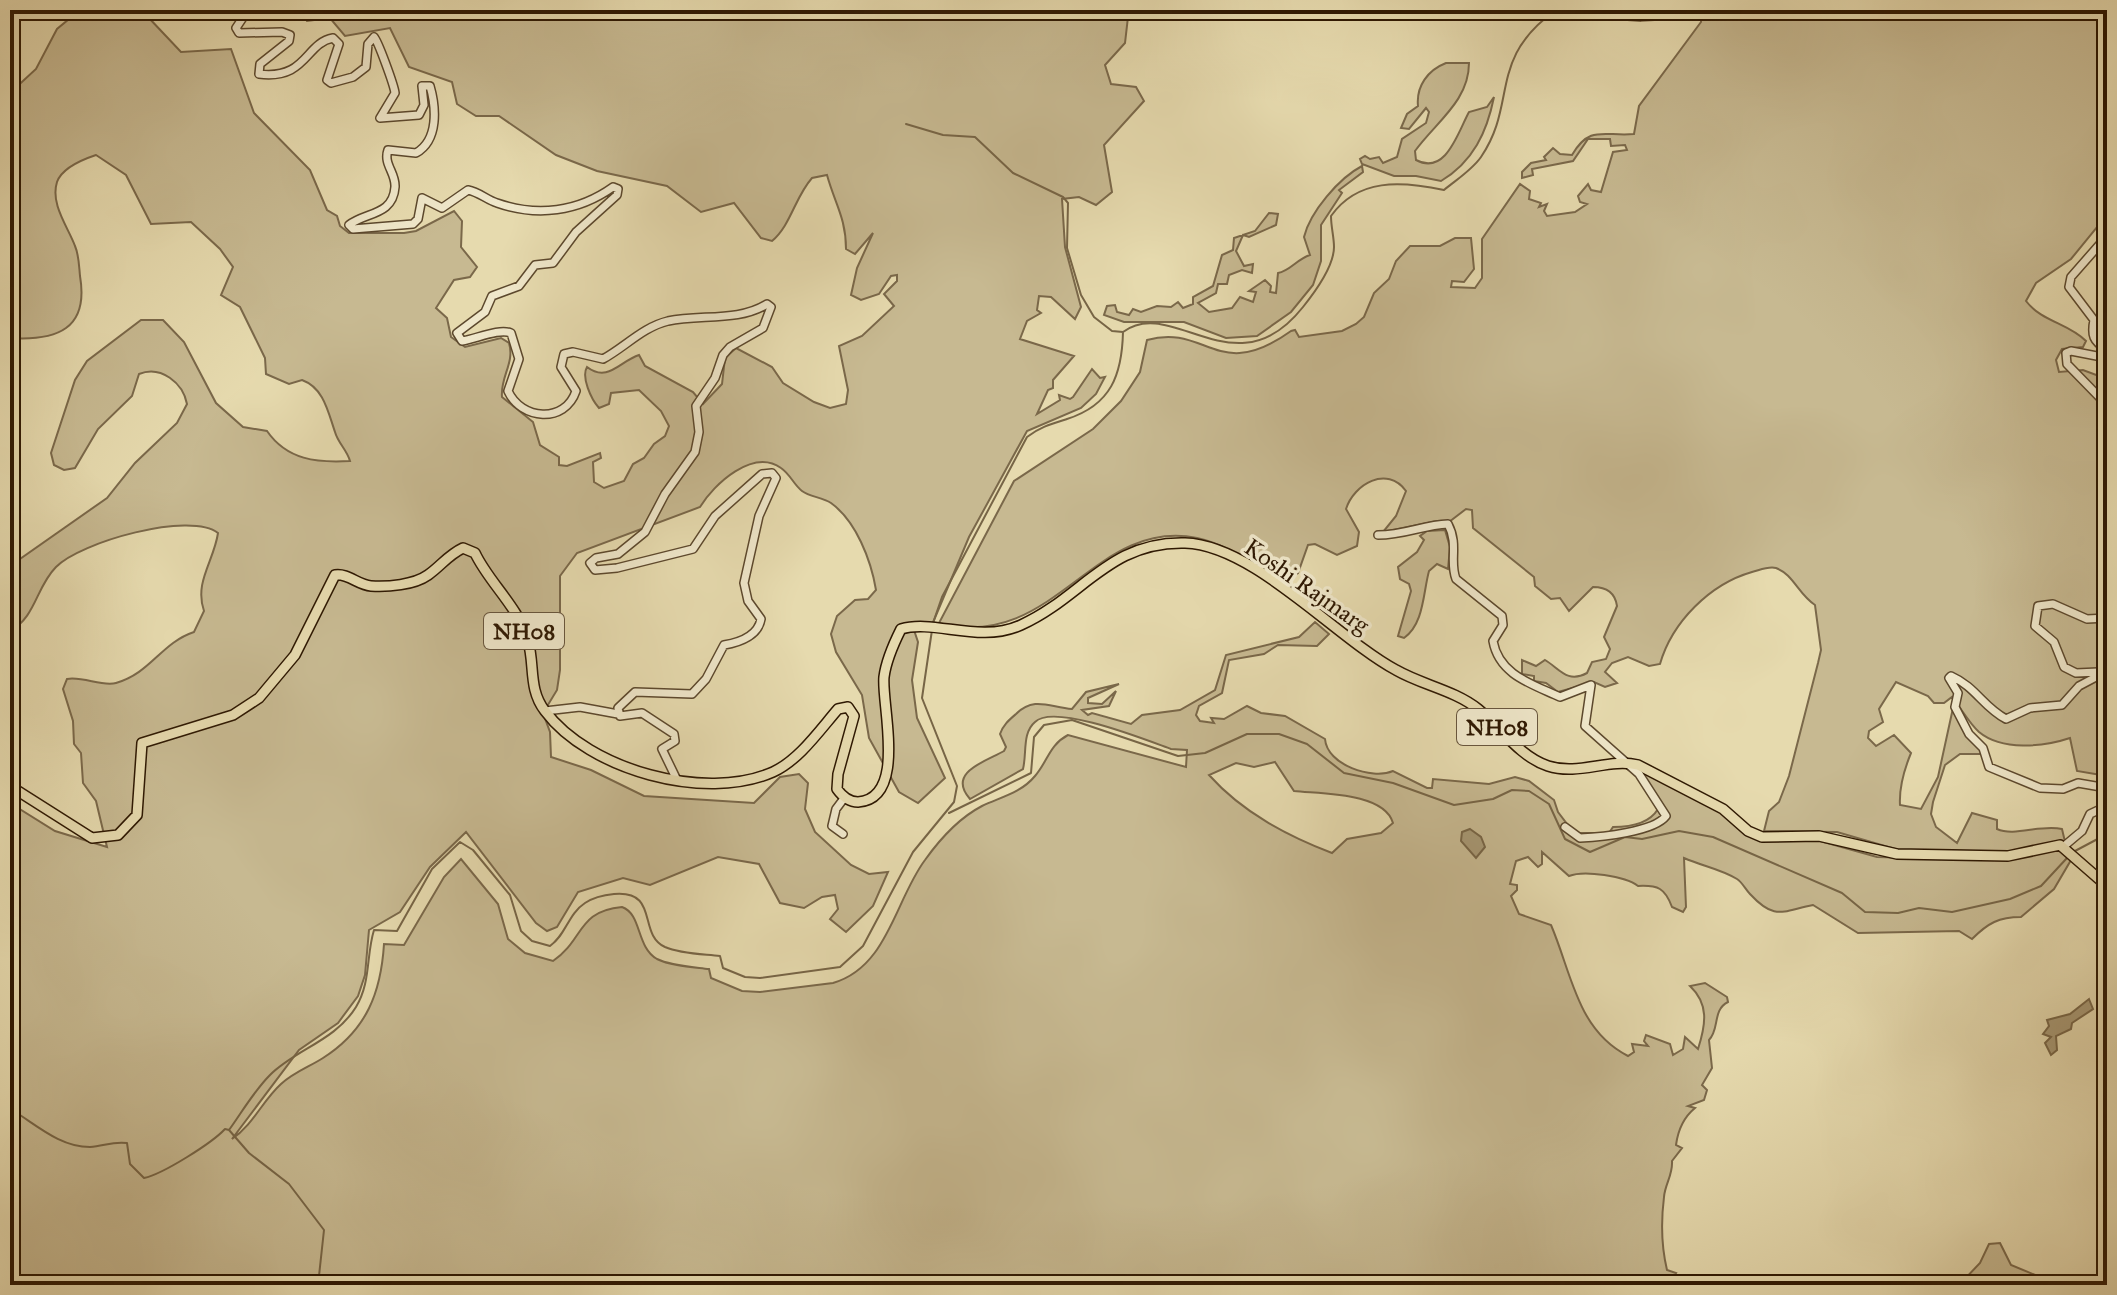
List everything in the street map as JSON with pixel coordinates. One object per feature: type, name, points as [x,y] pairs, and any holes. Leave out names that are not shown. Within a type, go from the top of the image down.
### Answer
[{"type":"main road","name":"Koshi Rajmarg","points":[[845,797],[854,802],[869,799],[881,783],[891,750],[885,675],[899,633],[906,627],[995,633],[1020,626],[1111,561],[1134,549],[1165,543],[1202,545],[1227,554],[1270,580],[1364,651],[1396,671],[1476,708],[1541,763],[1580,770],[1626,762]]},
{"type":"main road","name":"NH08","points":[[10,786],[92,838],[118,835],[137,815],[142,743],[233,715],[259,698],[295,655],[335,575],[343,574],[367,586],[411,582],[430,574],[449,555],[463,548],[475,553],[517,617],[529,641],[535,695],[545,711]]},
{"type":"main road","points":[[545,711],[607,760],[676,778],[723,784],[774,771],[790,761],[844,706],[851,708],[854,716],[837,781],[837,789],[845,797]]},
{"type":"main road","points":[[1626,762],[1648,768],[1723,809],[1748,831],[1762,837],[1819,836],[1870,851],[1897,854],[2008,856],[2051,845],[2065,848],[2107,886]]},
{"type":"street","points":[[248,10],[236,28],[239,33],[282,32],[290,35],[289,41],[260,64],[259,74],[293,70],[323,42],[333,38],[339,44],[328,82],[353,77],[366,67],[368,44],[374,37],[379,42],[385,72],[395,93],[380,118],[419,115],[424,105],[422,86],[430,86],[434,119],[426,146],[416,153],[388,150],[386,160],[395,178],[392,199],[375,216],[352,221],[349,225],[353,229],[413,224],[418,219],[422,198],[442,208],[468,190],[497,204],[539,213],[601,196],[613,187],[618,189],[617,195],[576,232],[553,263],[535,265],[519,286],[492,296],[485,312],[457,333],[462,341],[484,338],[502,331],[511,333],[519,359],[508,391],[529,411],[540,415],[555,414],[570,404],[576,391],[561,367],[564,354],[569,351],[603,359],[628,340],[667,322],[742,314],[767,304],[771,307],[763,328],[723,355],[715,378],[696,406],[699,432],[695,452],[665,494],[645,532],[618,554],[596,558],[590,563],[595,570],[617,568],[693,549],[715,516],[762,474],[772,473],[775,483],[759,516],[744,583],[748,601],[761,619],[760,625],[742,641],[724,645],[706,679],[692,694],[630,694],[618,714]]},
{"type":"street","points":[[2107,236],[2071,277],[2069,287],[2094,320],[2092,333],[2095,341],[2107,349]]},
{"type":"street","points":[[2107,358],[2071,351],[2066,353],[2067,364],[2107,405]]},
{"type":"street","points":[[1378,535],[1406,535],[1448,524],[1456,543],[1453,570],[1456,579],[1502,616],[1503,625],[1493,641],[1502,665],[1509,673],[1560,697],[1591,685],[1585,726],[1626,762],[1656,797],[1666,816],[1661,823],[1580,838],[1565,827]]},
{"type":"street","points":[[2107,618],[2087,619],[2053,604],[2038,606],[2035,626],[2054,642],[2064,667],[2076,673],[2098,672],[2096,677],[2079,686],[2062,705],[2030,708],[2006,719],[1990,710],[1977,691],[1951,676],[1949,678],[1958,693],[1955,707],[1969,734],[1983,748],[1989,767],[2040,788],[2063,789],[2078,783],[2107,788]]},
{"type":"street","points":[[545,711],[580,707],[591,712],[642,713],[674,734],[675,741],[662,749],[676,778]]},
{"type":"street","points":[[843,834],[832,826],[836,809],[845,797]]},
{"type":"street","points":[[2065,848],[2082,831],[2090,814],[2107,806]]},
{"type":"shaded area","points":[[80,10],[148,10],[148,17],[181,52],[231,49],[254,113],[310,170],[327,210],[337,216],[340,226],[349,233],[416,231],[454,211],[462,221],[461,247],[477,267],[470,277],[454,280],[436,308],[447,318],[451,337],[465,347],[501,338],[509,343],[510,357],[502,397],[533,422],[540,445],[559,457],[559,465],[567,466],[600,453],[601,458],[593,462],[594,482],[604,488],[624,481],[633,464],[644,458],[654,444],[665,436],[669,426],[661,411],[639,390],[611,393],[609,404],[599,408],[588,388],[585,376],[587,367],[601,373],[608,372],[639,355],[645,366],[693,392],[703,404],[722,384],[725,358],[736,348],[772,367],[783,383],[814,402],[830,408],[846,404],[848,390],[839,346],[862,336],[894,306],[884,294],[897,281],[897,275],[891,276],[879,294],[861,300],[851,295],[857,268],[873,233],[855,254],[846,249],[842,220],[827,175],[812,178],[784,227],[772,241],[761,238],[734,203],[701,212],[667,186],[597,171],[556,155],[499,116],[476,116],[457,104],[452,82],[409,67],[390,28],[345,36],[330,18],[307,21],[301,10],[1165,12],[1141,19],[1134,14],[1128,17],[1125,43],[1105,65],[1111,84],[1136,87],[1144,101],[1104,145],[1112,192],[1096,205],[1079,197],[1062,199],[1065,247],[1081,307],[1075,319],[1051,297],[1039,296],[1037,310],[1041,313],[1027,321],[1020,339],[1074,356],[1053,380],[1053,388],[1048,390],[1037,414],[1060,400],[1059,395],[1070,399],[1073,397],[1092,369],[1100,378],[1105,377],[1096,394],[1081,408],[1027,431],[969,537],[932,625],[912,624],[918,642],[912,680],[917,718],[945,778],[918,803],[899,792],[869,738],[862,695],[836,652],[831,634],[837,616],[855,600],[868,599],[876,590],[870,566],[855,531],[840,511],[827,501],[802,491],[781,468],[770,463],[747,465],[724,479],[700,507],[577,553],[560,576],[560,670],[557,690],[543,713],[550,732],[551,757],[591,770],[644,796],[754,803],[780,777],[799,774],[808,783],[805,809],[815,832],[851,865],[869,874],[888,872],[873,906],[846,932],[830,919],[838,909],[835,895],[822,897],[804,908],[780,903],[759,864],[718,857],[650,885],[623,878],[578,892],[557,927],[547,931],[536,923],[466,832],[430,867],[400,912],[369,930],[365,975],[358,996],[338,1023],[299,1050],[232,1139],[246,1127],[281,1084],[323,1058],[351,1035],[375,994],[384,944],[404,945],[444,877],[461,859],[498,904],[508,939],[525,953],[553,961],[589,920],[607,910],[622,907],[633,916],[645,947],[657,959],[675,965],[709,969],[711,978],[742,991],[760,992],[833,983],[852,975],[878,948],[915,876],[944,837],[974,811],[1029,782],[1057,744],[1068,735],[1186,767],[1187,750],[1171,749],[1080,720],[1045,717],[1035,722],[1028,732],[1023,769],[970,799],[964,790],[966,775],[979,763],[1004,751],[1006,747],[1001,731],[1023,709],[1042,704],[1072,709],[1086,692],[1119,684],[1088,698],[1088,703],[1102,704],[1116,691],[1109,706],[1082,710],[1088,715],[1092,713],[1131,724],[1142,715],[1180,710],[1215,690],[1226,655],[1299,637],[1315,622],[1329,634],[1317,646],[1278,645],[1264,654],[1229,660],[1222,693],[1199,706],[1196,715],[1200,721],[1214,723],[1211,718],[1224,719],[1247,706],[1261,713],[1285,716],[1325,739],[1328,748],[1342,763],[1363,772],[1393,771],[1427,788],[1432,788],[1433,779],[1489,784],[1515,777],[1529,781],[1554,800],[1558,812],[1574,833],[1609,833],[1613,827],[1644,821],[1658,809],[1636,775],[1624,767],[1648,770],[1718,807],[1748,835],[1764,841],[1806,837],[1877,857],[1955,859],[2061,847],[2071,860],[2054,889],[2021,917],[1994,922],[1972,939],[1959,931],[1858,933],[1813,905],[1773,911],[1759,902],[1737,879],[1684,858],[1686,907],[1683,912],[1672,907],[1667,896],[1656,887],[1638,886],[1604,875],[1569,876],[1542,852],[1542,864],[1538,867],[1528,857],[1516,861],[1510,884],[1517,885],[1511,896],[1519,914],[1551,925],[1587,1016],[1611,1045],[1628,1056],[1634,1052],[1632,1044],[1648,1046],[1644,1041],[1646,1035],[1670,1044],[1673,1055],[1683,1049],[1685,1037],[1698,1049],[1703,1031],[1703,1007],[1690,986],[1705,983],[1727,997],[1728,1002],[1720,1010],[1709,1040],[1712,1068],[1702,1085],[1707,1090],[1704,1100],[1688,1106],[1695,1108],[1680,1129],[1676,1145],[1682,1148],[1672,1161],[1665,1192],[1662,1224],[1664,1251],[1667,1270],[1676,1273],[1667,1285],[10,1285],[10,803],[55,831],[107,847],[96,801],[83,783],[81,753],[74,744],[73,721],[63,689],[67,679],[111,684],[128,678],[173,643],[194,632],[204,611],[201,591],[218,533],[204,527],[161,527],[110,539],[88,548],[56,567],[31,610],[10,631],[10,566],[107,498],[135,463],[177,423],[187,404],[181,389],[170,378],[155,372],[139,374],[132,396],[98,429],[75,468],[64,470],[54,465],[51,453],[75,380],[87,361],[141,320],[163,320],[184,342],[216,403],[243,427],[267,431],[284,448],[304,458],[350,461],[336,436],[324,402],[315,389],[302,380],[289,384],[266,374],[265,358],[240,307],[221,295],[233,267],[220,249],[191,222],[151,224],[126,175],[96,155],[68,168],[55,190],[58,207],[78,257],[82,294],[74,320],[55,334],[10,338],[10,93],[36,69],[57,29]],"holes":[[[1275,762],[1294,791],[1365,800],[1387,813],[1393,823],[1381,833],[1347,839],[1332,853],[1299,839],[1251,812],[1209,775],[1236,763],[1254,767]]]},
{"type":"shaded area","points":[[1618,10],[1679,10],[1647,16]]},
{"type":"shaded area","points":[[1702,10],[2107,10],[2107,215],[2071,259],[2036,283],[2026,301],[2040,314],[2086,341],[2083,347],[2062,349],[2056,360],[2059,372],[2083,370],[2107,379],[2107,776],[2077,771],[2070,738],[2023,746],[1999,742],[1979,732],[1952,697],[1944,703],[1934,703],[1928,696],[1896,682],[1879,709],[1883,722],[1869,731],[1868,738],[1876,746],[1894,735],[1911,753],[1902,779],[1900,805],[1921,809],[1938,777],[1953,708],[1983,754],[1960,754],[1945,765],[1931,814],[1936,827],[1957,843],[1972,813],[1997,820],[1997,829],[2004,831],[2062,829],[2066,846],[2051,843],[2011,852],[1902,851],[1837,832],[1764,831],[1769,811],[1779,802],[1789,776],[1821,650],[1815,605],[1787,575],[1776,568],[1764,568],[1736,578],[1708,595],[1683,620],[1660,664],[1649,666],[1628,657],[1612,663],[1605,672],[1617,683],[1605,687],[1594,682],[1558,692],[1546,683],[1534,681],[1534,676],[1522,674],[1522,660],[1536,666],[1545,660],[1564,674],[1574,677],[1587,673],[1592,662],[1606,659],[1610,649],[1604,637],[1617,606],[1612,594],[1593,587],[1569,611],[1560,598],[1551,599],[1535,586],[1534,577],[1473,528],[1472,510],[1466,509],[1449,522],[1437,521],[1383,532],[1396,516],[1406,491],[1390,479],[1363,485],[1350,500],[1346,509],[1359,532],[1357,546],[1337,555],[1315,544],[1308,545],[1298,573],[1283,584],[1242,557],[1209,541],[1161,537],[1129,547],[1044,604],[1013,619],[979,627],[939,623],[1014,481],[1093,429],[1121,401],[1140,372],[1147,340],[1167,337],[1184,339],[1229,353],[1266,346],[1295,330],[1299,337],[1342,331],[1364,317],[1374,293],[1389,279],[1396,261],[1410,246],[1440,246],[1455,238],[1471,238],[1474,269],[1464,282],[1452,281],[1451,287],[1475,288],[1482,278],[1482,239],[1520,184],[1530,191],[1529,199],[1541,203],[1539,207],[1547,204],[1544,211],[1547,216],[1575,212],[1587,204],[1580,202],[1578,196],[1588,184],[1591,190],[1601,192],[1613,152],[1627,150],[1625,145],[1611,146],[1610,139],[1588,139],[1573,161],[1532,169],[1533,175],[1522,178],[1522,172],[1531,163],[1546,160],[1544,157],[1553,148],[1560,154],[1572,155],[1585,139],[1592,136],[1634,134],[1639,106],[1701,22]]},
{"type":"shaded area","points":[[1446,63],[1469,63],[1468,77],[1450,110],[1415,151],[1416,160],[1435,162],[1443,157],[1450,150],[1469,112],[1487,107],[1494,97],[1483,134],[1462,165],[1441,181],[1394,176],[1362,164],[1360,159],[1365,156],[1370,159],[1379,157],[1383,163],[1397,157],[1402,139],[1426,123],[1429,112],[1426,108],[1409,129],[1401,128],[1407,114],[1418,106],[1424,80]]},
{"type":"shaded area","points":[[1362,166],[1363,172],[1339,190],[1342,193],[1321,225],[1321,261],[1313,285],[1291,312],[1257,336],[1226,338],[1184,322],[1124,322],[1104,315],[1107,306],[1115,305],[1117,312],[1129,315],[1133,309],[1141,312],[1157,306],[1171,307],[1178,302],[1183,308],[1193,304],[1193,297],[1213,286],[1222,255],[1233,250],[1234,238],[1243,235],[1236,251],[1244,266],[1253,264],[1252,273],[1242,270],[1229,275],[1227,284],[1218,284],[1216,293],[1198,303],[1209,312],[1232,308],[1240,297],[1253,302],[1256,292],[1249,291],[1265,280],[1271,286],[1270,292],[1276,293],[1278,273],[1310,255],[1304,237],[1312,217],[1344,179]]},
{"type":"shaded area","points":[[1269,213],[1278,214],[1276,225],[1249,237],[1243,235],[1255,231]]},
{"type":"shaded area","points":[[1445,530],[1450,547],[1448,569],[1437,564],[1429,571],[1416,625],[1404,638],[1398,636],[1411,591],[1409,584],[1400,579],[1398,567],[1417,552],[1424,540],[1420,536],[1427,531]]},
{"type":"shaded area","points":[[1470,829],[1481,837],[1485,847],[1476,858],[1461,841],[1462,832]]},
{"type":"shaded area","points":[[2089,999],[2093,1009],[2072,1023],[2071,1029],[2056,1036],[2057,1050],[2051,1055],[2045,1043],[2051,1037],[2043,1034],[2049,1026],[2047,1020],[2070,1014]]},
{"type":"shaded area","points":[[2000,1243],[2011,1265],[2040,1277],[2049,1285],[1959,1285],[1980,1263],[1989,1244]]},
{"type":"waterway","points":[[906,124],[943,135],[975,137],[1013,173],[1063,197],[1068,203],[1067,248],[1081,295],[1094,317],[1112,331],[1123,332],[1142,324],[1162,324],[1230,343],[1254,342],[1278,331],[1318,287],[1333,255],[1331,216],[1342,204],[1354,195],[1382,185],[1412,185],[1444,190],[1469,171],[1492,137],[1506,82],[1520,46],[1534,28],[1556,10]]},
{"type":"waterway","points":[[1595,10],[1618,18],[1642,21],[1665,18],[1688,10]]},
{"type":"waterway","points":[[933,623],[942,597],[1027,437],[1046,426],[1082,413],[1104,397],[1120,362],[1123,332]]},
{"type":"waterway","points":[[10,1112],[17,1113],[70,1144],[90,1147],[127,1143],[130,1164],[144,1178],[187,1157],[225,1129],[229,1130],[259,1088],[280,1066],[326,1037],[347,1019],[361,998],[374,930],[397,931],[432,869],[460,842],[473,850],[510,895],[521,931],[532,941],[550,946],[585,903],[603,896],[628,895],[643,906],[652,933],[665,947],[720,956],[723,968],[745,977],[760,978],[840,967],[863,946],[913,852],[954,802],[957,786],[922,698],[932,630]]},
{"type":"waterway","points":[[949,813],[1031,773],[1034,737],[1044,725],[1072,720],[1178,756],[1205,753],[1247,734],[1279,734],[1307,744],[1344,773],[1393,783],[1454,805],[1493,799],[1512,790],[1529,791],[1549,804],[1565,839],[1590,852],[1625,837],[1642,839],[1679,831],[1713,837],[1842,893],[1865,912],[1898,913],[1919,908],[1952,912],[2010,899],[2041,886],[2067,858]]},
{"type":"waterway","points":[[2075,851],[2107,834]]},
{"type":"waterway","points":[[10,1101],[16,1110]]},
{"type":"waterway","points":[[229,1130],[249,1153],[289,1184],[324,1230],[318,1285]]}]
